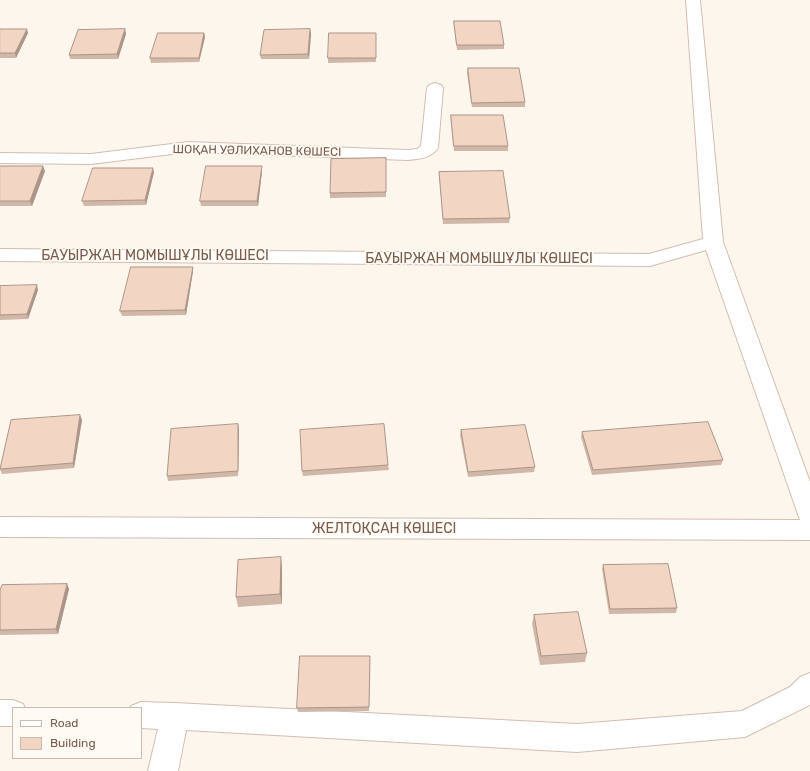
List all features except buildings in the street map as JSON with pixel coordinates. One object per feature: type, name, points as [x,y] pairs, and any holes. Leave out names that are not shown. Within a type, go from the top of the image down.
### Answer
[{"type":"street","points":[[693,0],[713,242],[810,516]]},
{"type":"street","name":"ШОҚАН УӘЛИХАНОВ КӨШЕСІ","points":[[0,158],[91,159],[188,147],[408,155],[422,153],[428,148],[435,88]]},
{"type":"street","name":"БАУЫРЖАН МОМЫШҰЛЫ КӨШЕСІ","points":[[0,255],[650,260],[713,242]]},
{"type":"street","name":"ЖЕЛТОҚСАН КӨШЕСІ","points":[[0,527],[810,530]]},
{"type":"street","points":[[142,715],[577,738],[745,724],[800,696],[810,686]]},
{"type":"street","points":[[0,713],[12,713]]},
{"type":"street","points":[[163,771],[175,716]]}]
